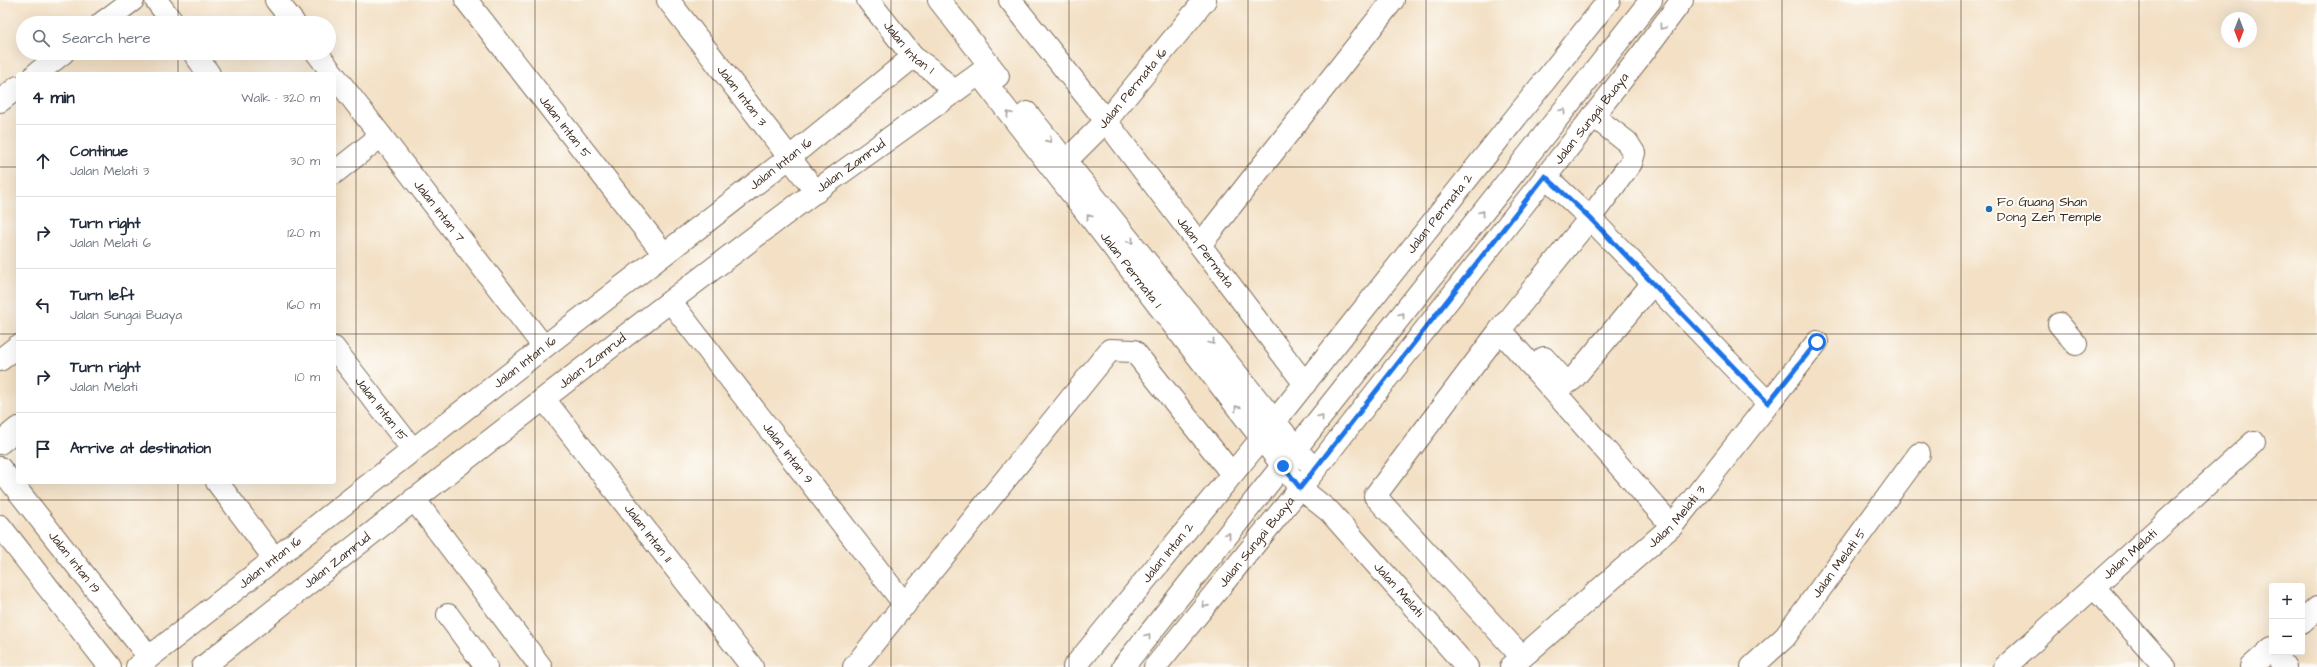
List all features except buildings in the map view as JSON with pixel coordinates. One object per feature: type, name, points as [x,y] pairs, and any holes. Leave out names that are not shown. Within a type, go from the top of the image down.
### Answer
[{"type":"street","points":[[111,16],[132,0]]},
{"type":"street","points":[[156,0],[168,16]]},
{"type":"street","points":[[276,0],[289,16]]},
{"type":"street","name":"Jalan Intan 5","points":[[466,0],[664,254]]},
{"type":"street","name":"Jalan Intan 3","points":[[668,0],[816,192]]},
{"type":"street","name":"Jalan Intan 1","points":[[868,0],[913,57],[933,71],[954,92]]},
{"type":"street","name":"Jalan Permata 1","points":[[939,0],[984,70],[1060,166],[1297,448]]},
{"type":"street","points":[[1010,0],[1106,121]]},
{"type":"street","name":"Jalan Permata 16","points":[[1060,166],[1106,121],[1204,0]]},
{"type":"street","points":[[1200,245],[1393,0]]},
{"type":"street","name":"Jalan Sungai Buaya","points":[[1123,667],[1624,32],[1651,0]]},
{"type":"street","name":"Jalan Sungai Buaya","points":[[1162,664],[1642,54],[1682,0]]},
{"type":"street","points":[[1604,2],[1624,32],[1642,54]]},
{"type":"street","name":"Jalan Permata 2","points":[[1275,421],[1604,2]]},
{"type":"street","name":"Jalan Intan 16","points":[[143,662],[544,347],[790,158],[913,57]]},
{"type":"street","points":[[39,72],[54,60]]},
{"type":"street","points":[[199,60],[208,72]]},
{"type":"street","name":"Jalan Intan 7","points":[[323,60],[332,72]]},
{"type":"street","name":"Jalan Zamrud","points":[[203,667],[414,499],[544,399],[816,192],[984,70]]},
{"type":"street","name":"Jalan Intan 7","points":[[336,77],[544,347]]},
{"type":"street","points":[[0,101],[16,89]]},
{"type":"street","points":[[1517,662],[1375,496],[1504,324],[1590,218],[1631,163],[1634,153],[1627,142],[1593,116]]},
{"type":"street","name":"Jalan Permata","points":[[1106,121],[1305,384]]},
{"type":"street","points":[[336,171],[381,136]]},
{"type":"street","name":"Jalan Permata 1","points":[[1060,166],[1261,439],[1283,466]]},
{"type":"street","points":[[1545,176],[1590,218],[1654,283],[1768,403]]},
{"type":"street","points":[[1504,324],[1563,379],[1569,382],[1654,283]]},
{"type":"street","name":"Jalan Intan 9","points":[[672,302],[905,605]]},
{"type":"street","points":[[1504,324],[1672,526]]},
{"type":"street","points":[[2059,324],[2076,344]]},
{"type":"street","name":"Jalan Melati 3","points":[[1517,662],[1672,526],[1817,342]]},
{"type":"street","points":[[0,360],[16,348]]},
{"type":"street","points":[[854,667],[1110,350],[1134,351],[1232,474]]},
{"type":"street","name":"Jalan Intan 15","points":[[336,351],[413,450]]},
{"type":"street","name":"Jalan Intan 11","points":[[544,399],[752,667]]},
{"type":"street","points":[[0,443],[16,430]]},
{"type":"street","name":"Jalan Intan 2","points":[[1074,667],[1261,439]]},
{"type":"street","name":"Jalan Melati","points":[[2004,667],[2254,442]]},
{"type":"street","name":"Jalan Melati","points":[[1297,448],[1314,471],[1330,512]]},
{"type":"street","name":"Jalan Melati 5","points":[[1752,667],[1784,637],[1919,454]]},
{"type":"street","name":"Jalan Melati","points":[[1283,466],[1300,488],[1330,512],[1467,667]]},
{"type":"street","name":"Jalan Intan 19","points":[[0,468],[143,662]]},
{"type":"street","points":[[218,484],[274,558]]},
{"type":"street","points":[[414,499],[536,665]]},
{"type":"street","points":[[0,526],[8,552],[110,667]]},
{"type":"street","points":[[2094,587],[2165,667]]},
{"type":"street","points":[[2305,619],[2317,608]]},
{"type":"street","points":[[448,615],[486,667]]},
{"type":"street","points":[[2250,667],[2269,652]]},
{"type":"street","points":[[2276,655],[2285,667]]},
{"type":"place","name":"Fo Guang Shan Dong Zen Temple","points":[[1989,209]]},
{"type":"route","points":[[1283,466],[1300,488],[1545,176],[1590,218],[1654,283],[1768,403],[1817,342]]}]
